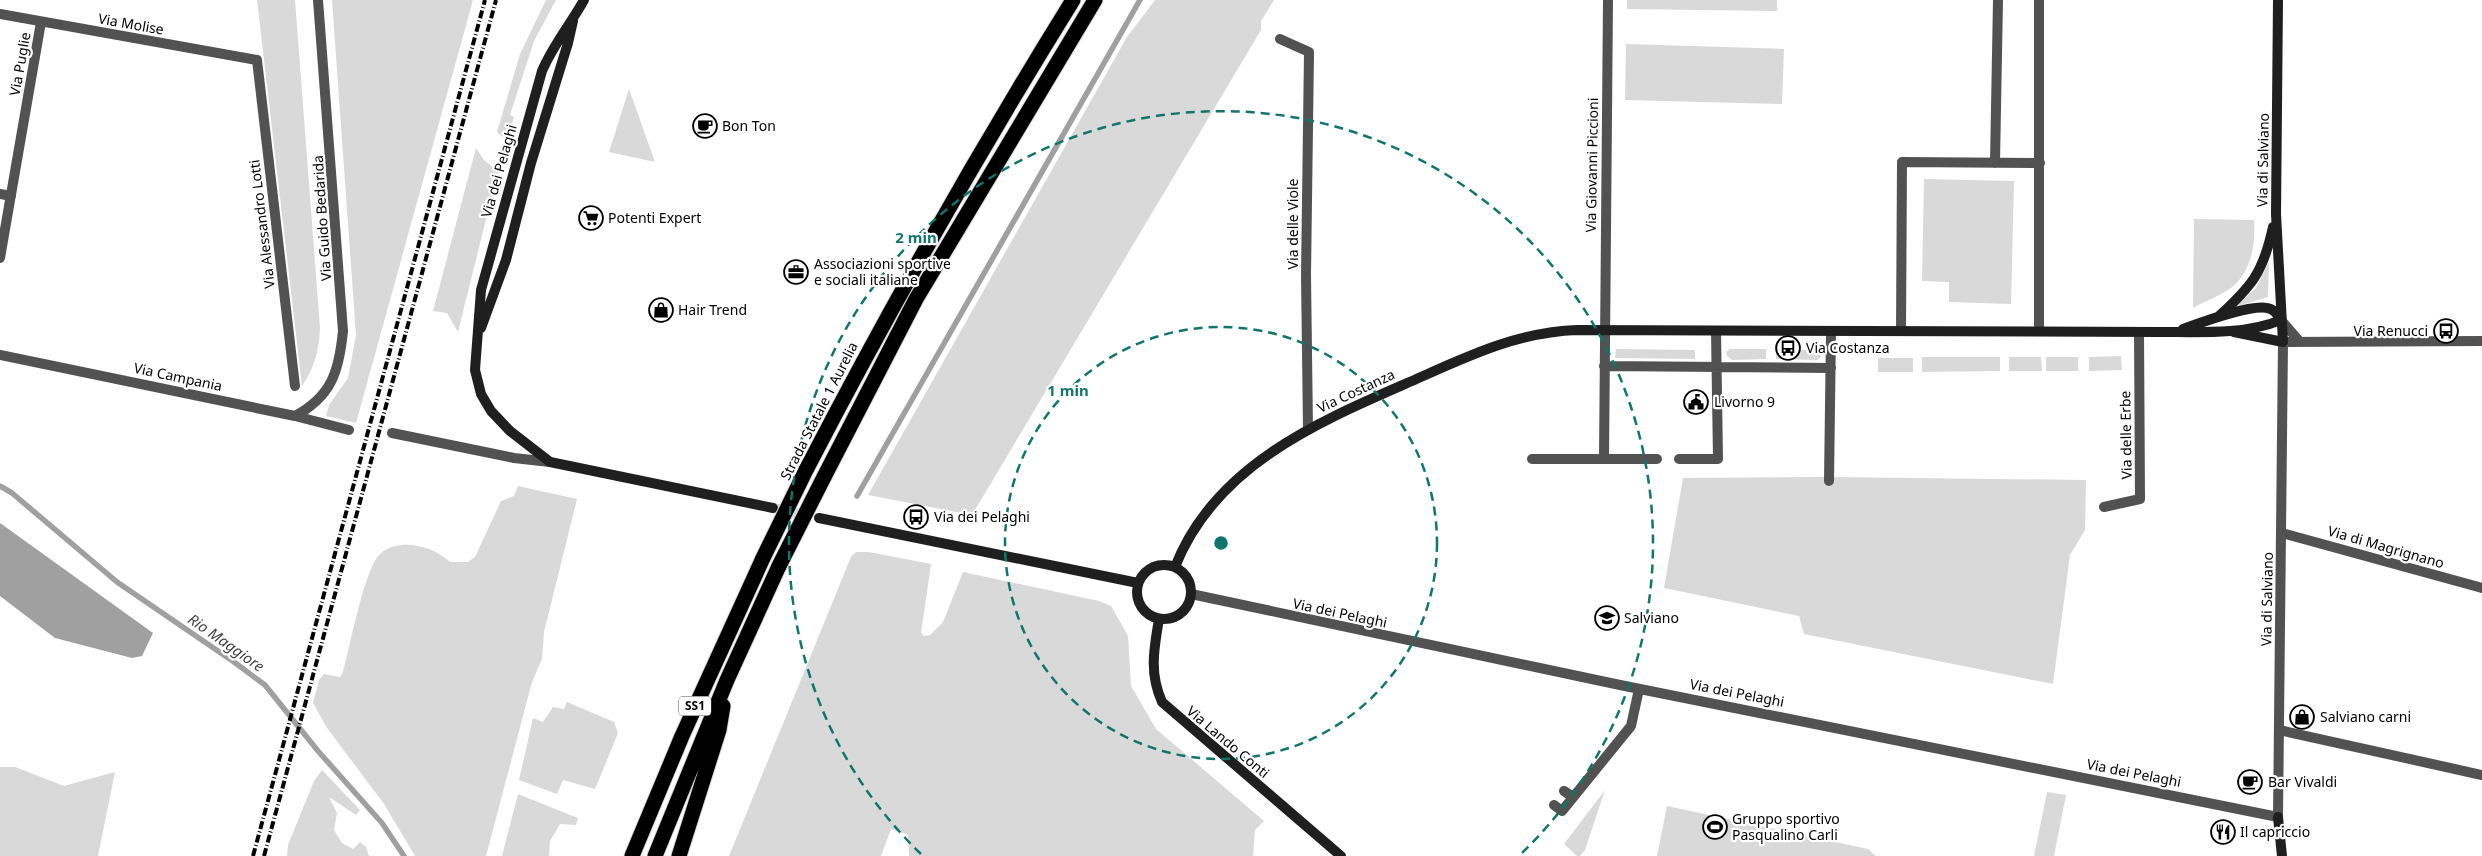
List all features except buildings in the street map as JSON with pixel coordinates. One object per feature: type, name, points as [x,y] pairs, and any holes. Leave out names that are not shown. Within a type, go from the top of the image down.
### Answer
[{"type":"highway","name":"Strada Statale 1 Aurelia","points":[[632,856],[720,649],[806,470],[897,297],[961,185],[1073,0]]},
{"type":"highway","name":"SS1","points":[[655,856],[727,680],[779,566],[824,476],[916,299],[1095,0]]},
{"type":"highway","points":[[679,856],[719,730],[727,680]]},
{"type":"highway","points":[[626,856],[644,824]]},
{"type":"street","name":"Via Guido Bedarida","points":[[295,416],[322,397],[332,380],[340,355],[343,325],[318,0]]},
{"type":"street","name":"Via dei Pelaghi","points":[[550,462],[510,431],[486,402],[477,382],[475,370],[477,339],[481,290],[546,63],[554,44],[573,20],[584,0]]},
{"type":"street","name":"Via Giovanni Piccioni","points":[[1604,330],[1608,0]]},
{"type":"street","points":[[1995,163],[1998,0]]},
{"type":"street","points":[[2039,0],[2039,331]]},
{"type":"street","name":"Via di Salviano","points":[[2278,0],[2276,214],[2283,342],[2278,817],[2282,856]]},
{"type":"street","name":"Via Molise","points":[[0,14],[257,60]]},
{"type":"street","name":"Via dei Pelaghi","points":[[477,339],[506,260],[531,163],[568,44],[573,20]]},
{"type":"street","name":"Via Puglie","points":[[0,258],[41,22]]},
{"type":"street","name":"Via delle Viole","points":[[1280,39],[1309,52],[1306,275],[1308,429]]},
{"type":"street","name":"Via Alessandro Lotti","points":[[257,60],[295,386]]},
{"type":"street","points":[[517,160],[531,163]]},
{"type":"street","points":[[1901,331],[1902,162],[2040,163]]},
{"type":"street","points":[[0,194],[12,196]]},
{"type":"street","name":"Via Costanza","points":[[2218,317],[2258,276],[2268,249],[2276,214]]},
{"type":"street","name":"Via Costanza","points":[[1176,567],[1190,535],[1208,508],[1228,487],[1268,454],[1345,409],[1491,346],[1550,331],[2172,332],[2223,330],[2269,325],[2281,320],[2273,310],[2263,307],[2218,317],[2172,332]]},
{"type":"street","points":[[2281,320],[2300,342]]},
{"type":"street","points":[[1604,330],[1604,459]]},
{"type":"street","name":"Via Costanza","points":[[2223,330],[2283,342]]},
{"type":"street","points":[[1679,459],[1718,459],[1716,331]]},
{"type":"street","points":[[1830,481],[1831,331]]},
{"type":"street","name":"Via delle Erbe","points":[[2104,507],[2140,499],[2139,332]]},
{"type":"street","points":[[2283,342],[2482,342]]},
{"type":"street","name":"Via Campania","points":[[0,355],[295,416],[349,430]]},
{"type":"street","points":[[1604,366],[1831,368]]},
{"type":"street","name":"Via dei Pelaghi","points":[[392,433],[514,458],[550,462],[773,508]]},
{"type":"street","points":[[1532,459],[1657,459]]},
{"type":"street","points":[[819,518],[1138,583]]},
{"type":"street","name":"Via di Magrignano","points":[[2282,533],[2482,588]]},
{"type":"street","points":[[1156,566],[1176,567],[1188,578],[1191,594],[1188,605],[1180,614],[1170,618],[1159,619],[1148,614],[1139,604],[1138,583],[1146,571],[1156,566]]},
{"type":"street","name":"Via dei Pelaghi","points":[[1191,594],[1639,689],[2278,817]]},
{"type":"street","name":"Via Lando Conti","points":[[1159,619],[1154,648],[1153,672],[1162,702],[1341,856]]},
{"type":"street","points":[[1554,804],[1562,811],[1568,794],[1631,726],[1639,689]]},
{"type":"street","points":[[2278,730],[2482,775]]},
{"type":"shaded area","points":[[257,0],[295,0],[320,328],[316,358],[302,386]]},
{"type":"shaded area","points":[[332,0],[473,0],[356,423],[326,416],[329,405],[348,378],[356,335]]},
{"type":"shaded area","points":[[546,0],[556,0],[534,41],[510,115],[514,117],[509,134],[505,137],[501,136],[497,132],[520,54]]},
{"type":"shaded area","points":[[1155,0],[1274,0],[1261,21],[1261,30],[972,515],[868,495],[1127,37]]},
{"type":"shaded area","points":[[1627,0],[1777,0],[1777,11],[1627,9]]},
{"type":"shaded area","points":[[1626,44],[1784,49],[1782,104],[1625,100]]},
{"type":"shaded area","points":[[629,89],[655,162],[609,152]]},
{"type":"shaded area","points":[[476,148],[484,160],[498,171],[458,332],[447,313],[433,311]]},
{"type":"shaded area","points":[[1924,179],[2014,181],[2011,304],[1949,302],[1949,282],[1922,281]]},
{"type":"shaded area","points":[[2194,219],[2254,220],[2254,238],[2248,266],[2238,282],[2227,291],[2193,308]]},
{"type":"shaded area","points":[[2269,262],[2268,297],[2235,307],[2256,288]]},
{"type":"shaded area","points":[[1616,349],[1695,350],[1695,359],[1615,358]]},
{"type":"shaded area","points":[[1730,349],[1766,349],[1766,359],[1732,360],[1727,356],[1726,352]]},
{"type":"shaded area","points":[[1776,350],[1818,350],[1821,357],[1817,360],[1776,359]]},
{"type":"shaded area","points":[[2121,356],[2122,370],[2089,371],[2089,357]]},
{"type":"shaded area","points":[[1922,357],[2000,357],[2000,371],[1922,372]]},
{"type":"shaded area","points":[[2009,357],[2041,357],[2042,371],[2009,371]]},
{"type":"shaded area","points":[[2046,357],[2078,357],[2078,371],[2046,371]]},
{"type":"shaded area","points":[[1878,358],[1913,358],[1913,372],[1878,372]]},
{"type":"shaded area","points":[[1829,477],[2086,480],[2085,530],[2070,555],[2053,684],[1804,634],[1799,616],[1664,588],[1683,478]]},
{"type":"shaded area","points":[[518,486],[577,499],[544,632],[542,659],[532,682],[486,856],[415,856],[384,804],[327,728],[313,703],[319,680],[324,674],[340,677],[343,672],[368,575],[380,554],[395,546],[412,545],[432,550],[450,562],[468,562],[475,557],[501,501],[514,496]]},
{"type":"shaded area","points":[[0,523],[153,633],[142,656],[132,658],[55,638],[0,596]]},
{"type":"shaded area","points":[[856,552],[869,552],[931,564],[921,633],[924,636],[930,635],[943,622],[963,572],[1099,601],[1111,606],[1128,636],[1131,686],[1156,729],[1264,821],[1255,830],[1253,856],[909,856],[908,835],[891,829],[881,856],[729,856],[851,557]]},
{"type":"shaded area","points":[[567,702],[614,722],[618,733],[595,789],[563,780],[557,794],[519,780],[533,718],[543,722],[553,707],[564,709]]},
{"type":"shaded area","points":[[0,767],[15,767],[64,786],[115,772],[98,856],[0,856]]},
{"type":"shaded area","points":[[322,770],[360,810],[356,815],[329,797],[337,813],[334,830],[342,843],[353,849],[360,842],[366,847],[369,856],[287,856],[288,845],[314,781]]},
{"type":"shaded area","points":[[1605,790],[1585,850],[1580,856],[1577,856],[1564,844]]},
{"type":"shaded area","points":[[2047,792],[2066,795],[2054,856],[2034,856]]},
{"type":"shaded area","points":[[518,794],[578,818],[576,825],[560,824],[550,841],[549,856],[502,856]]},
{"type":"shaded area","name":"Gruppo sportivo Pasqualino Carli","points":[[1667,806],[1868,849],[1876,856],[1657,856]]},
{"type":"waterway","points":[[857,496],[1140,0]]},
{"type":"waterway","name":"Rio Maggiore","points":[[0,486],[12,493],[117,582],[265,685],[318,751],[382,823],[404,856]]},
{"type":"tunnel","points":[[773,508],[819,518]]},
{"type":"railway","points":[[253,856],[485,0]]},
{"type":"railway","points":[[264,856],[496,0]]},
{"type":"place","name":"Bon Ton","points":[[705,126]]},
{"type":"place","name":"Potenti Expert","points":[[591,218]]},
{"type":"place","name":"Associazioni sportive e sociali italiane","points":[[796,272]]},
{"type":"place","name":"Hair Trend","points":[[661,310]]},
{"type":"place","name":"Via Renucci","points":[[2446,331]]},
{"type":"place","name":"Via Costanza","points":[[1788,348]]},
{"type":"place","name":"Livorno 9","points":[[1696,402]]},
{"type":"place","name":"Via dei Pelaghi","points":[[916,517]]},
{"type":"place","name":"Salviano","points":[[1607,618]]},
{"type":"place","name":"Salviano carni","points":[[2302,717]]},
{"type":"place","name":"Bar Vivaldi","points":[[2250,782]]},
{"type":"place","name":"Gruppo sportivo Pasqualino Carli","points":[[1715,827]]},
{"type":"place","name":"Il capriccio","points":[[2223,832]]}]
